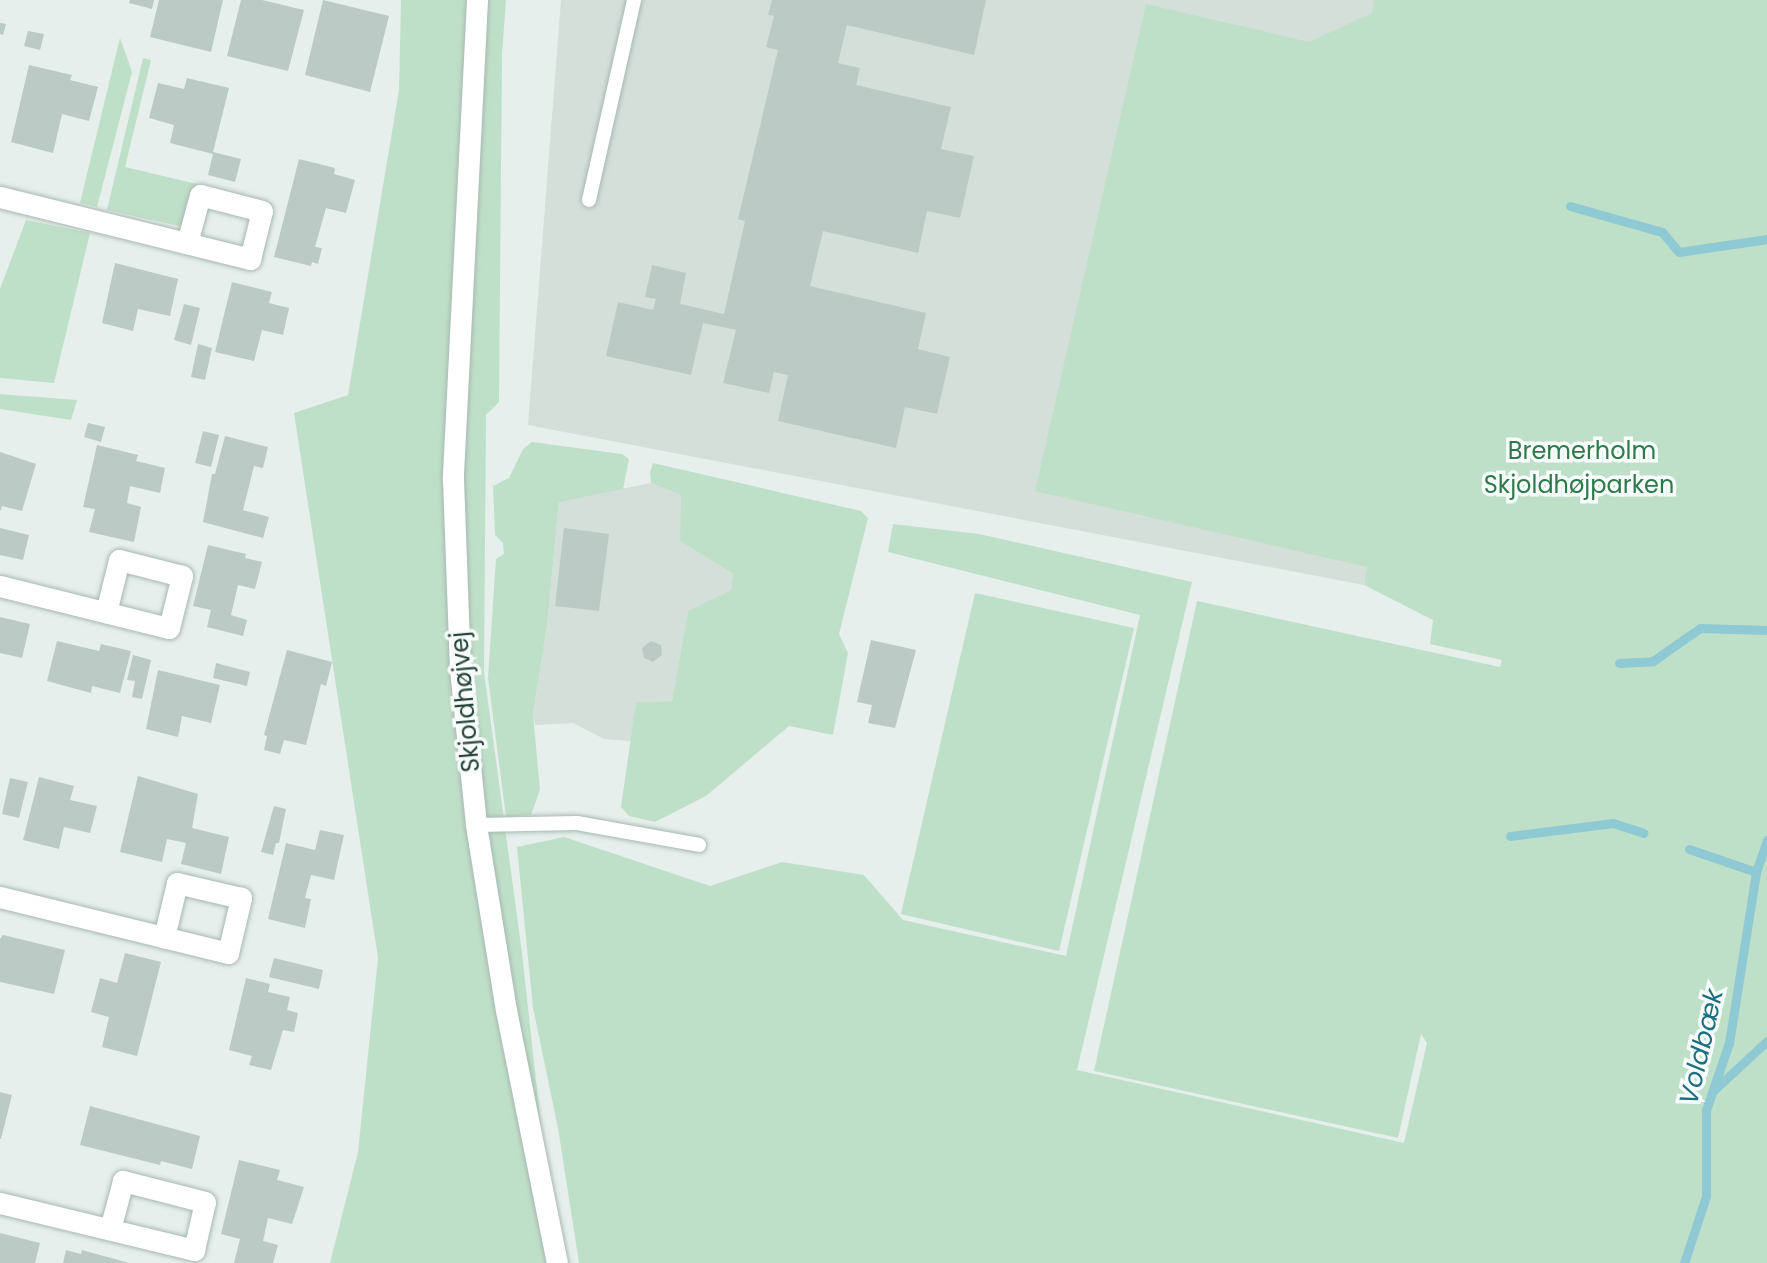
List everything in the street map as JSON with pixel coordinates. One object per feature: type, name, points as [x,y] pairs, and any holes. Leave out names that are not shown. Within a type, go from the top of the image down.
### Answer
[{"type":"street","name":"Skjoldhøjvej","points":[[477,0],[453,479],[460,669],[476,825],[506,1010],[557,1263]]},
{"type":"street","name":"Skjoldhøjvej","points":[[471,135],[491,0]]},
{"type":"street","points":[[0,197],[187,243]]},
{"type":"street","points":[[0,586],[106,612]]},
{"type":"street","points":[[0,897],[164,937]]},
{"type":"street","points":[[0,1203],[194,1250],[205,1202],[123,1181],[110,1229]]},
{"type":"lane","points":[[589,200],[634,0]]},
{"type":"lane","points":[[476,825],[577,823],[699,845]]},
{"type":"shaded area","points":[[561,0],[1523,0],[1469,74],[1364,585],[528,425]]},
{"type":"shaded area","points":[[651,483],[681,495],[681,541],[733,574],[731,590],[688,612],[672,701],[636,702],[631,741],[604,739],[573,723],[535,725],[533,714],[547,626],[559,501]]},
{"type":"green space","points":[[401,0],[506,0],[502,54],[499,402],[486,415],[484,672],[522,953],[556,1263],[330,1263],[358,1152],[378,958],[294,413],[348,395],[399,90]]},
{"type":"green space","points":[[1374,0],[1767,0],[1767,1263],[579,1263],[558,1128],[533,1008],[517,847],[564,837],[710,886],[782,862],[864,875],[903,920],[1066,956],[1140,615],[888,552],[893,524],[979,534],[1192,582],[1077,1070],[1404,1143],[1427,1043],[1421,1034],[1398,1138],[1094,1071],[1197,601],[1500,667],[1502,660],[1430,644],[1433,620],[1364,585],[1367,567],[1035,491],[1146,4],[1309,42],[1372,13]]},
{"type":"green space","points":[[120,38],[132,72],[97,207],[80,203]]},
{"type":"green space","points":[[143,58],[151,60],[125,167],[197,184],[183,227],[107,210]]},
{"type":"green space","points":[[26,220],[90,233],[54,383],[0,378],[0,289]]},
{"type":"green space","points":[[0,394],[77,400],[71,420],[0,409]]},
{"type":"green space","points":[[532,442],[622,454],[629,459],[623,489],[559,502],[547,626],[533,714],[540,790],[531,815],[506,817],[488,678],[496,559],[504,554],[503,543],[495,535],[493,486],[509,478],[523,449]]},
{"type":"green space","points":[[653,463],[861,511],[868,518],[839,634],[848,653],[833,735],[789,726],[706,796],[655,822],[629,816],[621,807],[636,702],[672,701],[688,611],[731,590],[733,574],[680,541],[681,495],[651,483]]},
{"type":"green space","points":[[975,593],[1134,628],[1059,951],[901,914]]},
{"type":"building","points":[[130,0],[154,0],[152,9],[129,3]]},
{"type":"building","points":[[159,0],[223,0],[211,52],[150,37]]},
{"type":"building","points":[[241,0],[262,0],[304,10],[288,71],[227,56]]},
{"type":"building","points":[[323,0],[389,16],[370,92],[305,75]]},
{"type":"building","points":[[772,0],[986,0],[974,55],[847,25],[838,63],[860,68],[856,85],[951,107],[941,149],[974,156],[960,218],[927,211],[918,253],[823,231],[810,286],[926,313],[918,349],[950,357],[937,414],[905,407],[896,448],[778,421],[788,375],[774,372],[769,393],[723,383],[736,330],[703,323],[691,375],[606,356],[618,302],[653,310],[656,299],[645,297],[652,265],[686,273],[680,304],[724,314],[745,221],[738,219],[778,50],[766,47],[774,16],[768,15]]},
{"type":"building","points":[[0,23],[6,24],[3,35],[0,34]]},
{"type":"building","points":[[28,31],[44,34],[40,50],[24,46]]},
{"type":"building","points":[[29,65],[72,75],[70,80],[98,87],[89,121],[62,114],[53,153],[11,142]]},
{"type":"building","points":[[187,78],[229,88],[213,152],[241,159],[235,182],[208,175],[213,154],[170,143],[174,125],[149,118],[158,83],[184,89]]},
{"type":"building","points":[[299,159],[335,168],[334,174],[355,180],[346,213],[326,208],[315,247],[322,248],[318,264],[312,262],[311,266],[274,257]]},
{"type":"building","points":[[115,263],[178,279],[170,316],[138,309],[133,331],[102,323]]},
{"type":"building","points":[[232,282],[272,292],[269,303],[289,308],[283,335],[262,330],[254,361],[215,352]]},
{"type":"building","points":[[184,304],[200,308],[191,345],[174,340]]},
{"type":"building","points":[[198,344],[212,348],[205,380],[191,377]]},
{"type":"building","points":[[88,423],[105,427],[101,442],[84,437]]},
{"type":"building","points":[[203,431],[219,435],[211,467],[195,463]]},
{"type":"building","points":[[225,436],[268,447],[263,468],[254,466],[243,510],[269,517],[263,538],[203,522],[212,474],[215,474]]},
{"type":"building","points":[[97,445],[138,455],[136,461],[165,468],[160,493],[130,486],[127,503],[141,507],[134,542],[89,532],[95,509],[83,507]]},
{"type":"building","points":[[0,452],[36,464],[22,511],[2,506],[0,512]]},
{"type":"building","points":[[0,528],[29,535],[23,560],[0,555]]},
{"type":"building","points":[[564,528],[609,534],[599,611],[555,606]]},
{"type":"building","points":[[208,545],[246,554],[245,558],[262,562],[255,589],[238,585],[231,615],[247,620],[243,636],[207,627],[211,610],[193,606]]},
{"type":"building","points":[[0,617],[30,624],[22,658],[0,653]]},
{"type":"building","points":[[871,640],[916,650],[895,728],[868,723],[872,705],[857,702]]},
{"type":"building","points":[[57,641],[99,651],[101,644],[131,651],[120,693],[92,686],[91,693],[47,681]]},
{"type":"building","points":[[651,641],[661,645],[662,655],[653,662],[644,658],[642,648]]},
{"type":"building","points":[[287,650],[332,662],[326,686],[321,684],[306,745],[284,740],[280,754],[264,750],[267,736],[264,735]]},
{"type":"building","points":[[133,655],[151,660],[142,699],[132,697],[135,681],[127,680]]},
{"type":"building","points":[[216,663],[250,672],[247,686],[213,678]]},
{"type":"building","points":[[158,670],[220,685],[211,723],[182,716],[178,737],[146,729]]},
{"type":"building","points":[[138,776],[198,794],[192,828],[229,837],[221,874],[181,864],[186,843],[167,839],[162,862],[120,852]]},
{"type":"building","points":[[39,777],[74,786],[70,800],[97,806],[90,833],[64,827],[59,849],[23,840]]},
{"type":"building","points":[[10,778],[28,782],[19,818],[2,814]]},
{"type":"building","points":[[274,806],[286,809],[279,843],[276,843],[273,855],[261,852]]},
{"type":"building","points":[[320,830],[344,835],[334,880],[311,875],[305,898],[311,899],[305,928],[268,919],[286,843],[315,850]]},
{"type":"building","points":[[3,935],[65,950],[54,994],[0,982],[0,939]]},
{"type":"building","points":[[125,953],[161,962],[137,1056],[102,1047],[109,1017],[91,1012],[100,978],[117,983]]},
{"type":"building","points":[[274,958],[323,970],[319,989],[269,977]]},
{"type":"building","points":[[246,978],[270,984],[268,992],[290,997],[287,1010],[298,1013],[294,1032],[283,1030],[271,1070],[249,1065],[252,1056],[229,1050]]},
{"type":"building","points":[[0,1092],[12,1095],[1,1139],[0,1139]]},
{"type":"building","points":[[90,1106],[200,1136],[192,1169],[161,1161],[160,1165],[80,1145]]},
{"type":"building","points":[[239,1160],[280,1170],[277,1180],[304,1187],[292,1224],[268,1218],[263,1241],[278,1245],[273,1263],[234,1263],[240,1239],[221,1234]]},
{"type":"building","points":[[0,1233],[40,1243],[35,1263],[0,1263]]},
{"type":"building","points":[[66,1250],[81,1254],[82,1250],[129,1263],[63,1263]]},
{"type":"waterway","points":[[1570,206],[1662,232],[1679,252],[1767,239]]},
{"type":"waterway","points":[[1619,663],[1653,661],[1700,628],[1767,630]]},
{"type":"waterway","points":[[1510,836],[1613,823],[1643,833]]},
{"type":"waterway","name":"Voldbæk","points":[[1684,1263],[1706,1196],[1706,1110],[1729,1043],[1756,872],[1767,840]]},
{"type":"waterway","points":[[1689,849],[1756,872]]},
{"type":"waterway","points":[[1714,1090],[1767,1041]]},
{"type":"park label","name":"Bremerholm","points":[[1582,451]]},
{"type":"park label","name":"Skjoldhøjparken","points":[[1579,485]]}]
